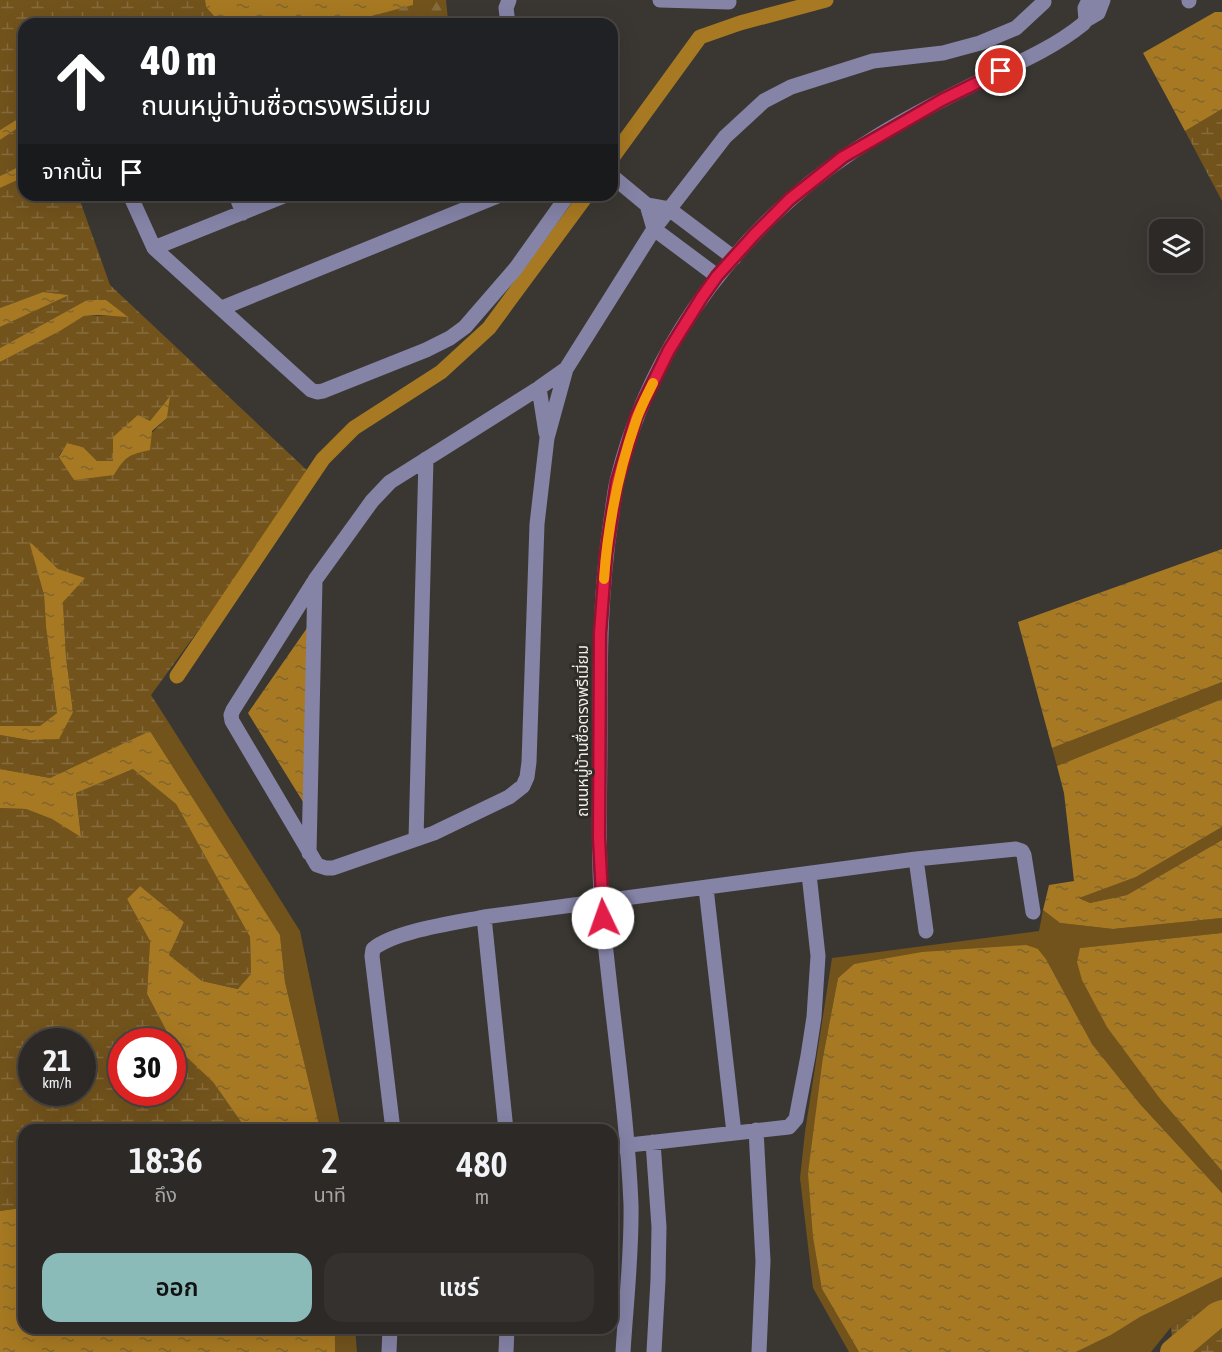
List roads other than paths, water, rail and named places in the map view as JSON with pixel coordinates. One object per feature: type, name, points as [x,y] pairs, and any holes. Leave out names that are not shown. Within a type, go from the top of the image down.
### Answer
[{"type":"street","points":[[507,18],[506,8],[509,0]]},
{"type":"street","points":[[660,0],[729,2]]},
{"type":"street","points":[[1086,20],[1085,8],[1089,0]]},
{"type":"street","name":"ถนนหมู่บ้านซื่อตรงพรีเมี่ยม","points":[[617,1124],[601,901],[600,633],[606,554],[617,482],[636,418],[669,350],[702,297],[717,276],[790,199],[843,157],[942,100],[1061,41],[1098,13],[1103,0]]},
{"type":"street","points":[[566,369],[390,482],[372,501],[315,580],[233,710],[232,721],[317,865],[333,868],[434,833],[509,797],[523,786],[527,777],[537,524],[548,438],[566,369],[654,229],[725,137],[764,101],[791,87],[873,61],[960,50],[1016,28],[1044,2]]},
{"type":"street","points":[[618,181],[646,205],[654,229],[717,276]]},
{"type":"street","points":[[133,201],[154,248],[312,390],[317,392],[426,350],[450,338],[465,327],[516,268],[564,201]]},
{"type":"street","points":[[238,201],[243,213]]},
{"type":"street","points":[[154,248],[272,201]]},
{"type":"street","points":[[222,308],[485,201]]},
{"type":"street","points":[[646,205],[669,209],[734,258]]},
{"type":"street","points":[[539,388],[548,438]]},
{"type":"street","points":[[416,839],[426,459]]},
{"type":"street","points":[[309,853],[315,580]]},
{"type":"street","points":[[392,1124],[372,964],[373,949],[385,941],[416,931],[484,917],[916,859],[1016,849],[1022,850],[1033,912]]},
{"type":"street","points":[[916,859],[926,932]]},
{"type":"street","points":[[619,1146],[789,1127],[796,1119],[814,1017],[818,956],[809,874]]},
{"type":"street","points":[[706,888],[734,1133]]},
{"type":"street","points":[[484,917],[505,1124]]},
{"type":"street","points":[[756,1130],[763,1261],[759,1352]]},
{"type":"street","points":[[653,1142],[659,1227],[654,1352]]},
{"type":"street","name":"ถนนหมู่บ้านซื่อตรงพรีเมี่ยม","points":[[619,1146],[631,1225],[623,1352]]},
{"type":"street","points":[[389,1352],[390,1334]]},
{"type":"street","points":[[506,1352],[507,1334]]},
{"type":"water","points":[[205,0],[413,0],[413,5],[364,18],[216,18],[206,7]]},
{"type":"water","points":[[1215,12],[1222,12],[1222,109],[1185,131],[1143,53]]},
{"type":"water","points":[[18,119],[18,128],[0,140],[0,130]]},
{"type":"water","points":[[18,167],[18,180],[0,188],[0,176]]},
{"type":"water","points":[[43,292],[69,295],[0,327],[0,308]]},
{"type":"water","points":[[87,300],[106,300],[128,317],[84,316],[0,362],[0,348]]},
{"type":"water","points":[[170,396],[167,418],[152,431],[150,450],[128,457],[114,475],[74,480],[59,457],[67,443],[83,447],[97,461],[113,461],[113,437],[138,415],[150,421]]},
{"type":"water","points":[[29,541],[58,569],[85,578],[63,602],[66,657],[73,712],[59,739],[29,740],[0,735],[0,726],[40,726],[57,713],[44,595]]},
{"type":"water","points":[[1222,549],[1222,682],[1052,748],[1018,622]]},
{"type":"water","points":[[314,618],[305,805],[248,713]]},
{"type":"water","points":[[1222,699],[1222,827],[1136,877],[1079,898],[1090,903],[1127,895],[1222,840],[1222,918],[1113,929],[1060,923],[1043,910],[1049,885],[1074,881],[1064,793],[1057,766]]},
{"type":"water","points":[[150,731],[280,935],[285,982],[319,1124],[242,1124],[213,1082],[186,1056],[186,1028],[165,1028],[147,994],[150,941],[127,899],[140,886],[184,922],[169,955],[202,981],[238,989],[251,974],[250,937],[176,804],[133,769],[76,793],[81,837],[52,819],[26,809],[0,808],[0,769],[50,778]]},
{"type":"water","points":[[1222,933],[1222,1171],[1161,1100],[1107,1027],[1082,980],[1077,962],[1080,948]]},
{"type":"water","points":[[1026,945],[1038,949],[1046,959],[1092,1044],[1140,1104],[1222,1193],[1222,1277],[1140,1317],[1111,1335],[1076,1352],[859,1352],[822,1289],[813,1237],[808,1173],[823,1057],[838,978],[854,964],[922,952]]},
{"type":"water","points":[[18,1208],[18,1334],[335,1334],[335,1352],[0,1352],[0,1211]]},
{"type":"waterway","points":[[618,150],[700,37],[740,23],[826,0]]},
{"type":"waterway","points":[[177,676],[323,459],[354,428],[441,372],[489,328],[583,201]]},
{"type":"waterway","points":[[1173,1352],[1222,1313]]}]
